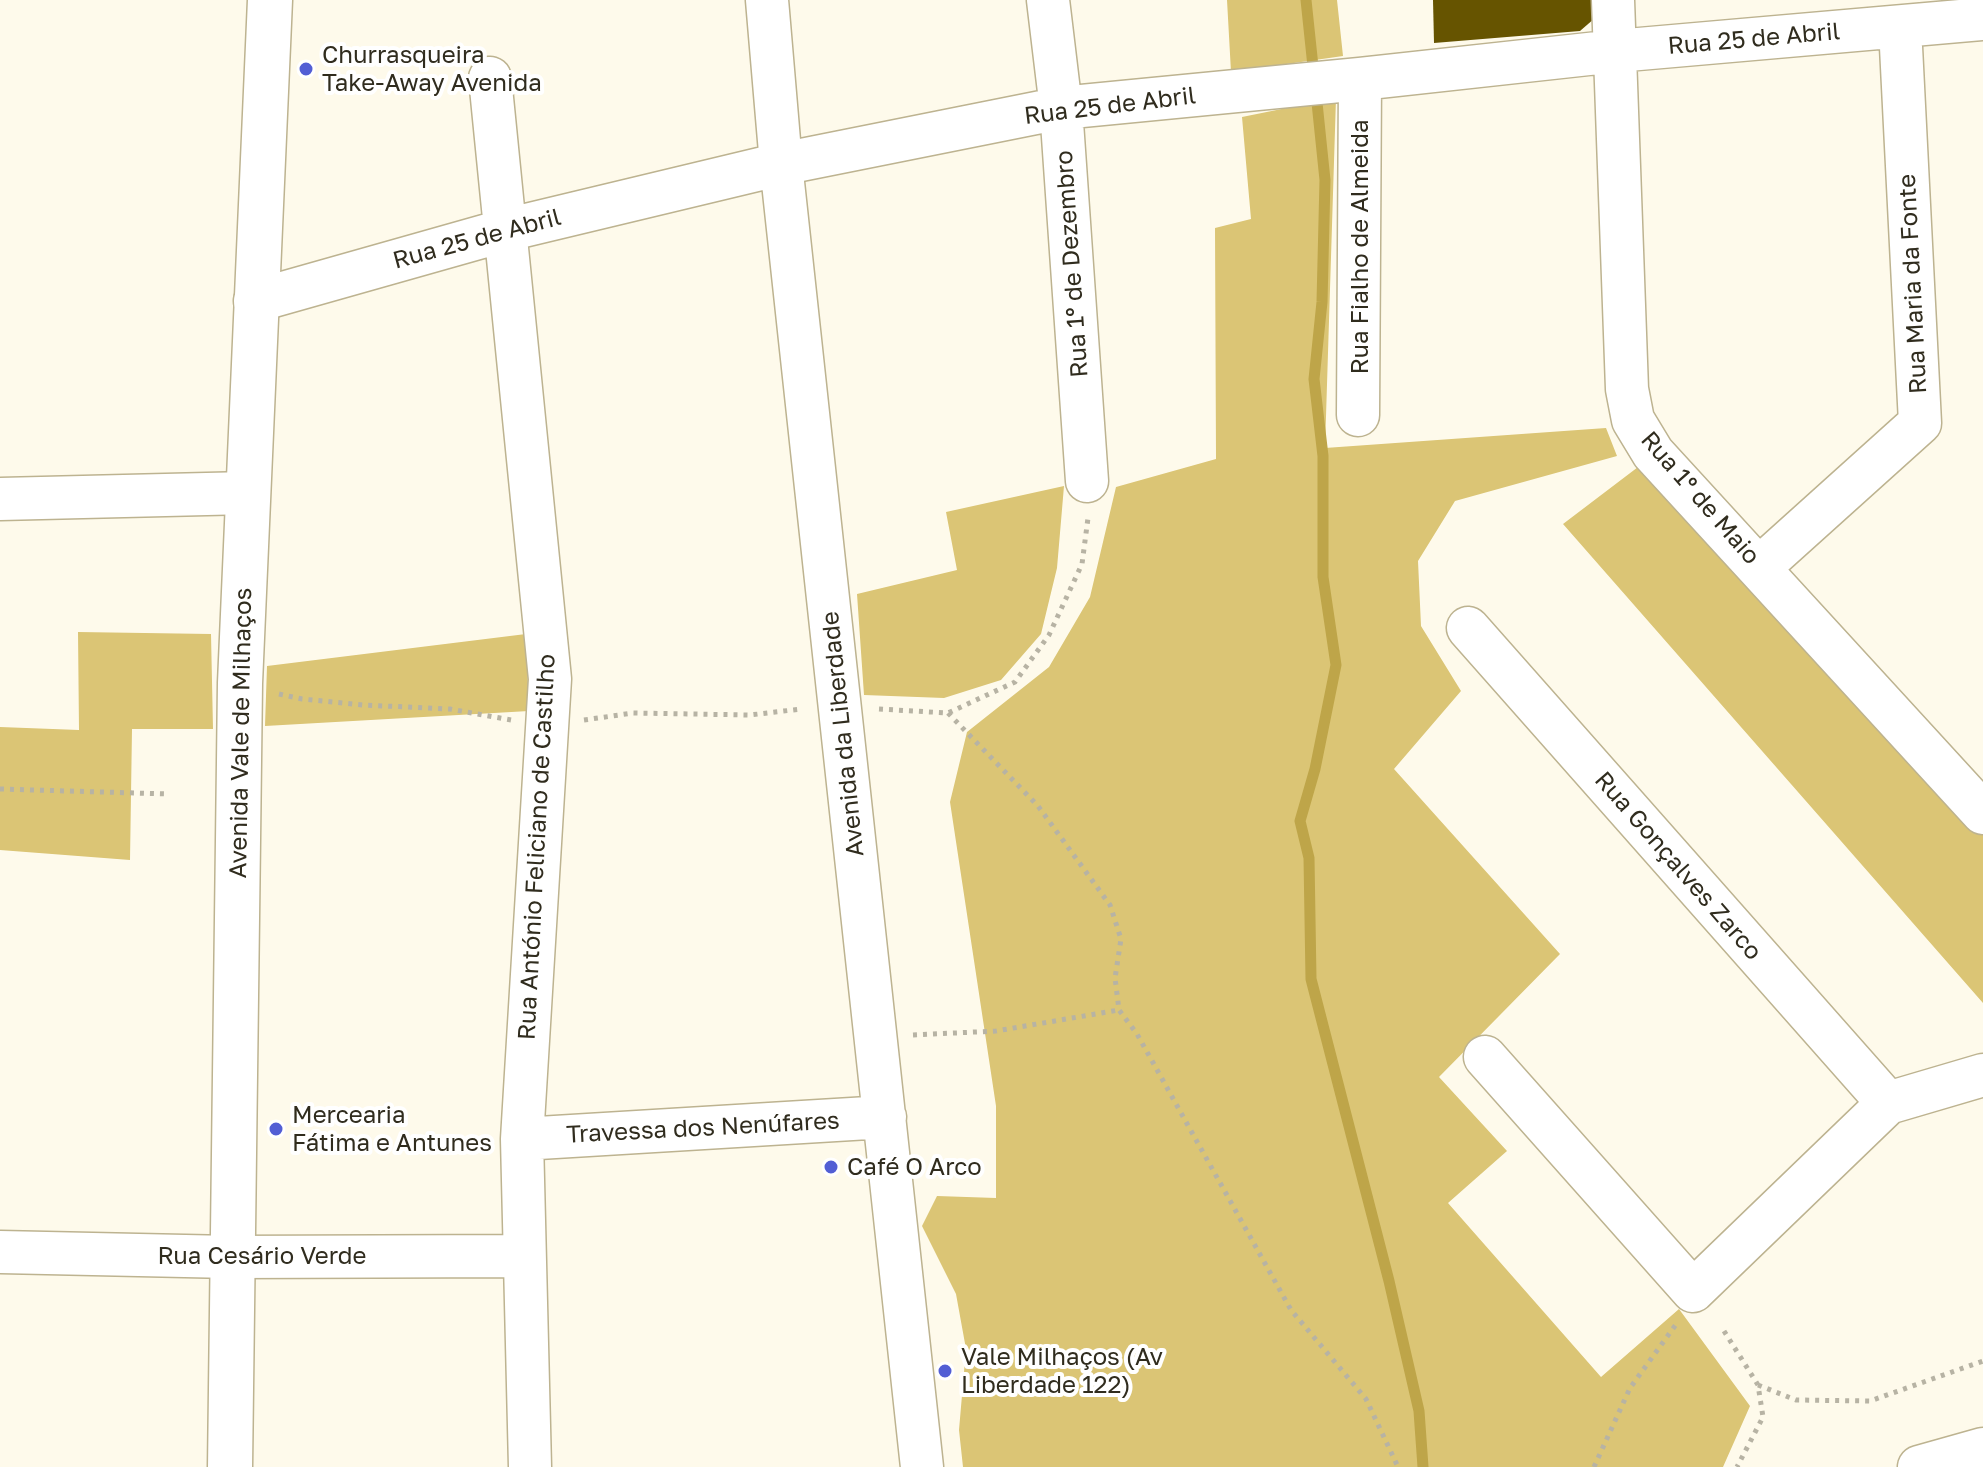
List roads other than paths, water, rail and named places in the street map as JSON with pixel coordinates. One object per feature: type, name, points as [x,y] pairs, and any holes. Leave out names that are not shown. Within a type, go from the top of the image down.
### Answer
[{"type":"street","name":"Avenida Vale de Milhaços","points":[[230,1467],[240,699],[270,0]]},
{"type":"street","name":"Avenida da Liberdade","points":[[767,0],[781,164],[922,1467]]},
{"type":"street","name":"Rua 1º de Dezembro","points":[[1048,0],[1061,108],[1087,481]]},
{"type":"street","name":"Rua 1º de Maio","points":[[1613,0],[1627,389],[1633,420],[1653,453],[1983,813]]},
{"type":"street","name":"Rua 25 de Abril","points":[[255,301],[506,230],[781,164],[1061,108],[1616,51],[1983,19]]},
{"type":"street","name":"Rua Maria da Fonte","points":[[1760,567],[1920,423],[1900,27]]},
{"type":"street","name":"Rua António Feliciano de Castilho","points":[[490,78],[550,679],[522,1139],[530,1467]]},
{"type":"street","name":"Rua Fialho de Almeida","points":[[1358,415],[1360,79]]},
{"type":"street","points":[[0,499],[248,493]]},
{"type":"street","name":"Rua Gonçalves Zarco","points":[[1468,628],[1888,1103]]},
{"type":"street","points":[[1485,1057],[1693,1291],[1888,1103],[1983,1075]]},
{"type":"street","name":"Travessa dos Nenúfares","points":[[522,1139],[885,1117]]},
{"type":"street","name":"Rua Cesário Verde","points":[[0,1252],[231,1257],[524,1256]]},
{"type":"street","points":[[1919,1467],[1983,1449]]},
{"type":"waterway","points":[[1306,0],[1314,76]]},
{"type":"waterway","points":[[1316,93],[1325,180],[1322,302],[1314,379],[1323,456],[1323,577],[1336,665],[1315,769],[1300,821],[1309,858],[1311,979],[1389,1281],[1419,1411],[1423,1467]]},
{"type":"place","name":"Churrasqueira Take-Away Avenida","points":[[306,69]]},
{"type":"place","name":"Mercearia Fátima e Antunes","points":[[276,1129]]},
{"type":"place","name":"Café O Arco","points":[[831,1167]]},
{"type":"place","name":"Vale Milhaços (Av Liberdade 122)","points":[[945,1371]]}]
